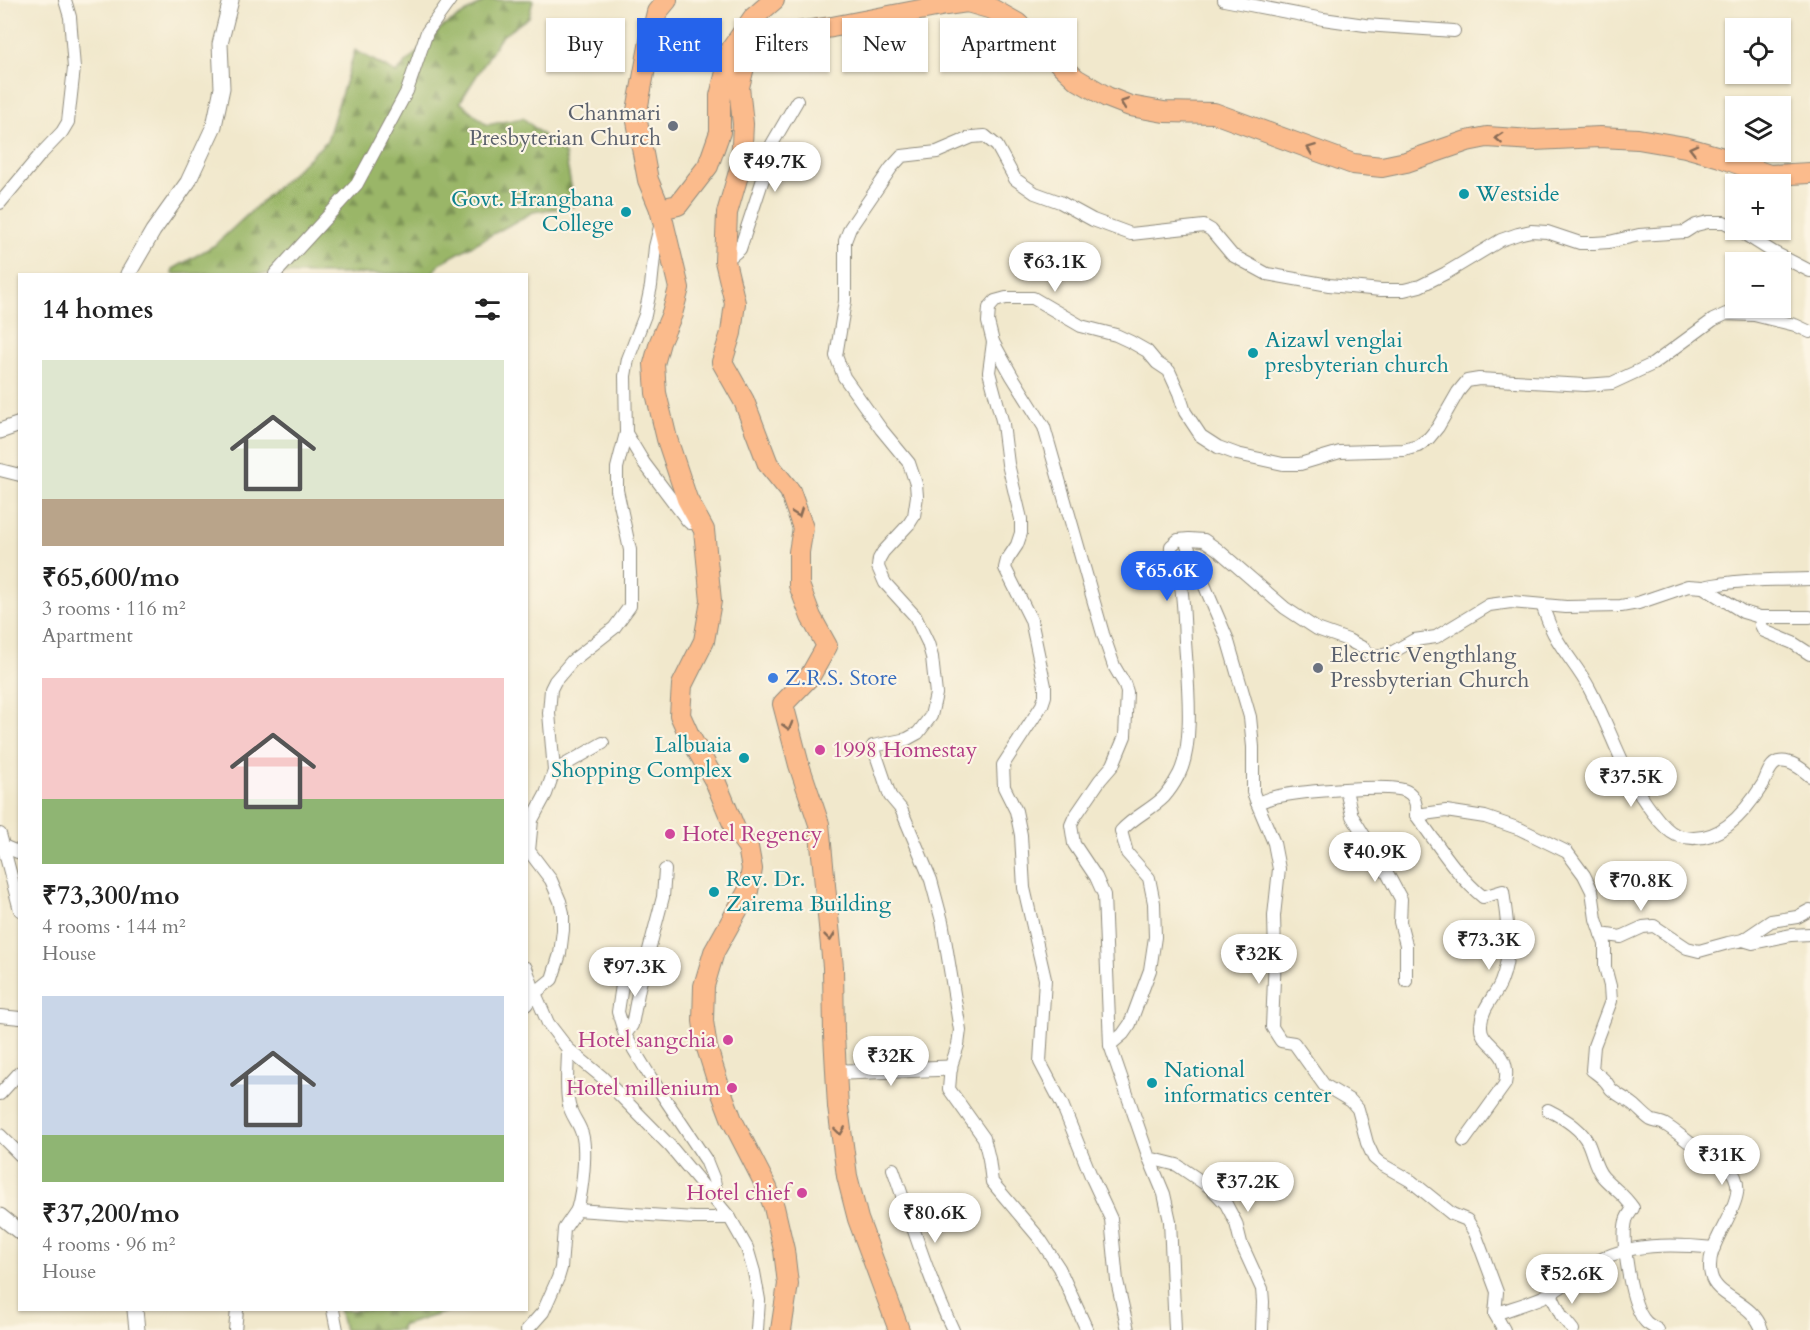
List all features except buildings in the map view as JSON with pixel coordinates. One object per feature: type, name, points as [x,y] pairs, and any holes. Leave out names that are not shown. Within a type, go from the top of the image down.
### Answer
[{"type":"main road","points":[[661,213],[678,204],[708,166],[720,132],[720,96],[732,48],[753,18],[774,0]]},
{"type":"main road","points":[[899,1330],[858,1219],[847,1176],[839,1126],[833,968],[819,824],[799,765],[783,704],[810,676],[827,646],[811,617],[799,585],[799,552],[803,528],[790,491],[768,464],[744,401],[722,362],[732,333],[735,303],[725,261],[727,213],[741,165],[743,124],[739,87],[745,63],[768,39],[967,2],[992,9],[1017,23],[1076,79],[1107,97],[1130,106],[1164,112],[1214,113],[1353,164],[1382,167],[1487,137],[1534,140],[1600,137],[1638,139],[1685,147],[1769,174],[1810,172]]},
{"type":"main road","points":[[661,4],[650,41],[636,116],[648,180],[661,213],[679,288],[654,364],[656,393],[667,439],[687,499],[704,530],[711,602],[704,641],[682,685],[680,715],[716,783],[736,831],[748,848],[752,869],[748,891],[714,952],[704,986],[703,1021],[707,1048],[732,1120],[767,1188],[774,1207],[784,1250],[788,1284],[781,1330]]},
{"type":"street","points":[[0,203],[62,132],[68,122],[74,68],[70,17],[65,0]]},
{"type":"street","points":[[129,273],[153,231],[188,182],[214,126],[222,88],[220,44],[231,0]]},
{"type":"street","points":[[275,273],[357,184],[407,91],[427,32],[450,0]]},
{"type":"street","points":[[1224,0],[1365,25],[1454,31]]},
{"type":"street","points":[[725,261],[740,249],[772,144],[797,101]]},
{"type":"street","points":[[1087,1330],[1059,1268],[1040,1239],[992,1182],[984,1138],[949,1089],[950,1068],[960,1040],[960,1030],[942,921],[931,880],[901,809],[890,796],[873,746],[907,740],[918,733],[931,716],[936,694],[928,643],[915,616],[891,590],[878,567],[883,552],[914,516],[916,484],[909,464],[844,377],[836,356],[845,301],[845,255],[847,234],[850,228],[891,168],[902,156],[937,152],[972,137],[985,136],[998,146],[1015,179],[1035,193],[1060,202],[1093,220],[1131,234],[1204,226],[1211,230],[1232,255],[1267,274],[1359,289],[1404,290],[1420,286],[1501,240],[1532,231],[1547,232],[1580,243],[1594,243],[1685,232],[1696,225],[1708,222],[1725,223]]},
{"type":"street","points":[[528,1002],[535,993],[552,979],[560,954],[563,930],[560,901],[551,880],[530,851],[532,820],[546,794],[554,771],[549,713],[551,690],[555,681],[572,661],[614,628],[630,606],[630,550],[617,490],[617,468],[626,433],[625,376],[628,359],[645,315],[661,213]]},
{"type":"street","points":[[1754,240],[1810,271]]},
{"type":"street","points":[[1175,1330],[1170,1221],[1164,1194],[1149,1158],[1110,1045],[1104,895],[1096,877],[1074,844],[1071,825],[1080,808],[1113,765],[1125,736],[1127,692],[1102,634],[1044,427],[993,342],[988,322],[989,308],[995,301],[1006,298],[1033,298],[1081,326],[1116,335],[1147,351],[1157,363],[1169,371],[1185,412],[1201,436],[1218,447],[1237,454],[1283,464],[1300,464],[1340,452],[1404,450],[1418,446],[1433,432],[1467,381],[1489,380],[1585,386],[1612,383],[1653,364],[1713,320],[1726,314],[1754,315],[1795,325],[1810,332]]},
{"type":"street","points":[[993,342],[989,372],[1003,424],[1008,464],[1021,519],[1021,533],[1005,568],[1031,621],[1045,686],[1042,705],[1003,765],[1002,775],[1004,787],[1016,811],[1021,835],[1024,888],[1045,979],[1040,1062],[1062,1104],[1111,1219],[1117,1281],[1128,1330]]},
{"type":"street","points":[[0,431],[18,425]]},
{"type":"street","points":[[626,433],[644,464],[687,520],[690,523],[700,522]]},
{"type":"street","points":[[0,470],[18,474]]},
{"type":"street","points":[[1110,1045],[1123,1034],[1130,1024],[1150,970],[1155,937],[1154,903],[1149,878],[1127,853],[1121,831],[1164,796],[1179,775],[1185,760],[1188,704],[1184,621],[1180,581],[1170,559],[1171,546],[1178,540],[1204,540],[1285,608],[1317,628],[1348,640],[1371,655],[1379,656],[1391,653],[1414,639],[1436,637],[1490,605],[1511,602],[1594,607],[1621,606],[1638,603],[1688,586],[1703,587],[1766,579],[1810,579]]},
{"type":"street","points":[[1185,540],[1227,638],[1240,680],[1250,717],[1253,792],[1274,843],[1279,869],[1274,916],[1272,1027],[1281,1041],[1294,1043],[1324,1085],[1351,1101],[1358,1109],[1367,1143],[1374,1158],[1411,1180],[1452,1214],[1467,1220],[1475,1233],[1497,1292],[1495,1314],[1504,1330]]},
{"type":"street","points":[[1703,587],[1743,612],[1760,617],[1810,617]]},
{"type":"street","points":[[1542,605],[1555,636],[1588,686],[1625,769],[1650,809],[1670,832],[1694,838],[1724,830],[1745,810],[1765,782],[1772,766],[1778,762],[1793,764],[1810,776]]},
{"type":"street","points":[[1760,617],[1764,631],[1793,643],[1810,654]]},
{"type":"street","points":[[554,771],[603,743]]},
{"type":"street","points":[[1257,803],[1277,796],[1346,790],[1386,788],[1408,791],[1417,807],[1416,815],[1462,877],[1483,897],[1503,891],[1509,938],[1506,967],[1499,986],[1485,1008],[1480,1025],[1484,1038],[1503,1057],[1507,1068],[1506,1078],[1505,1084],[1464,1141]]},
{"type":"street","points":[[1346,790],[1352,816],[1401,899],[1400,922],[1406,945],[1406,981]]},
{"type":"street","points":[[1416,815],[1446,811],[1485,817],[1520,829],[1567,852],[1584,875],[1592,891],[1596,920],[1605,944],[1605,967],[1611,1001],[1594,1046],[1592,1070],[1612,1090],[1650,1120],[1665,1125],[1685,1140],[1720,1160],[1733,1173],[1737,1191],[1732,1213],[1719,1234],[1714,1248],[1710,1274],[1716,1287],[1755,1314],[1762,1330]]},
{"type":"street","points":[[2,840],[18,852]]},
{"type":"street","points":[[2,840],[18,902]]},
{"type":"street","points":[[625,1035],[632,1024],[663,897],[665,870]]},
{"type":"street","points":[[1601,934],[1621,937],[1643,927],[1654,927],[1687,948],[1699,951],[1743,940],[1771,921],[1797,917],[1810,910]]},
{"type":"street","points":[[1743,940],[1753,943],[1791,934],[1810,934]]},
{"type":"street","points":[[621,964],[622,985],[618,1012],[625,1035],[706,1160],[714,1180],[719,1203]]},
{"type":"street","points":[[528,974],[548,1023],[568,1049],[602,1077],[670,1146],[730,1218],[747,1248],[754,1272],[759,1300],[757,1330]]},
{"type":"street","points":[[0,1016],[18,1018]]},
{"type":"street","points":[[527,1330],[543,1311],[558,1278],[564,1229],[577,1210],[580,1200],[584,1149],[581,1130],[568,1101],[568,1049]]},
{"type":"street","points":[[836,1069],[846,1072],[950,1068]]},
{"type":"street","points":[[0,1094],[18,1074]]},
{"type":"street","points":[[1548,1110],[1562,1117],[1587,1141],[1593,1160],[1602,1176],[1625,1196],[1633,1208],[1626,1219],[1625,1233],[1632,1291],[1639,1311],[1646,1322],[1658,1330]]},
{"type":"street","points":[[0,1136],[18,1153]]},
{"type":"street","points":[[1149,1158],[1177,1165],[1211,1188],[1226,1204],[1262,1289],[1262,1330]]},
{"type":"street","points":[[893,1169],[926,1266],[953,1330]]},
{"type":"street","points":[[577,1210],[694,1218],[730,1218]]},
{"type":"street","points":[[0,1216],[18,1230]]},
{"type":"street","points":[[1495,1314],[1551,1294],[1594,1263],[1626,1251],[1657,1246],[1714,1248]]},
{"type":"street","points":[[1551,1294],[1561,1315],[1573,1330]]},
{"type":"street","points":[[137,1330],[138,1311]]},
{"type":"street","points":[[235,1330],[237,1311]]},
{"type":"street","points":[[333,1311],[337,1330]]},
{"type":"green space","points":[[486,0],[533,0],[529,17],[501,37],[460,102],[487,125],[523,118],[565,154],[575,206],[533,212],[442,262],[432,273],[172,273],[173,269],[215,245],[327,141],[355,50],[396,73],[441,28]]},
{"type":"green space","points":[[339,1311],[449,1311],[401,1326],[401,1330],[344,1330]]},
{"type":"place","name":"Chanmari Presbyterian Church","points":[[673,126]]},
{"type":"place","name":"Westside","points":[[1464,194]]},
{"type":"place","name":"Govt. Hrangbana College","points":[[626,212]]},
{"type":"place","name":"Aizawl venglai presbyterian church","points":[[1253,353]]},
{"type":"place","name":"Electric Vengthlang Pressbyterian Church","points":[[1318,668]]},
{"type":"place","name":"Z.R.S. Store","points":[[773,678]]},
{"type":"place","name":"1998 Homestay","points":[[820,750]]},
{"type":"place","name":"Lalbuaia Shopping Complex","points":[[744,758]]},
{"type":"place","name":"Hotel Regency","points":[[670,834]]},
{"type":"place","name":"Rev. Dr. Zairema Building","points":[[714,892]]},
{"type":"place","name":"Hotel sangchia","points":[[728,1040]]},
{"type":"place","name":"National informatics center","points":[[1152,1083]]},
{"type":"place","name":"Hotel millenium","points":[[732,1088]]},
{"type":"place","name":"Hotel chief","points":[[802,1193]]}]
